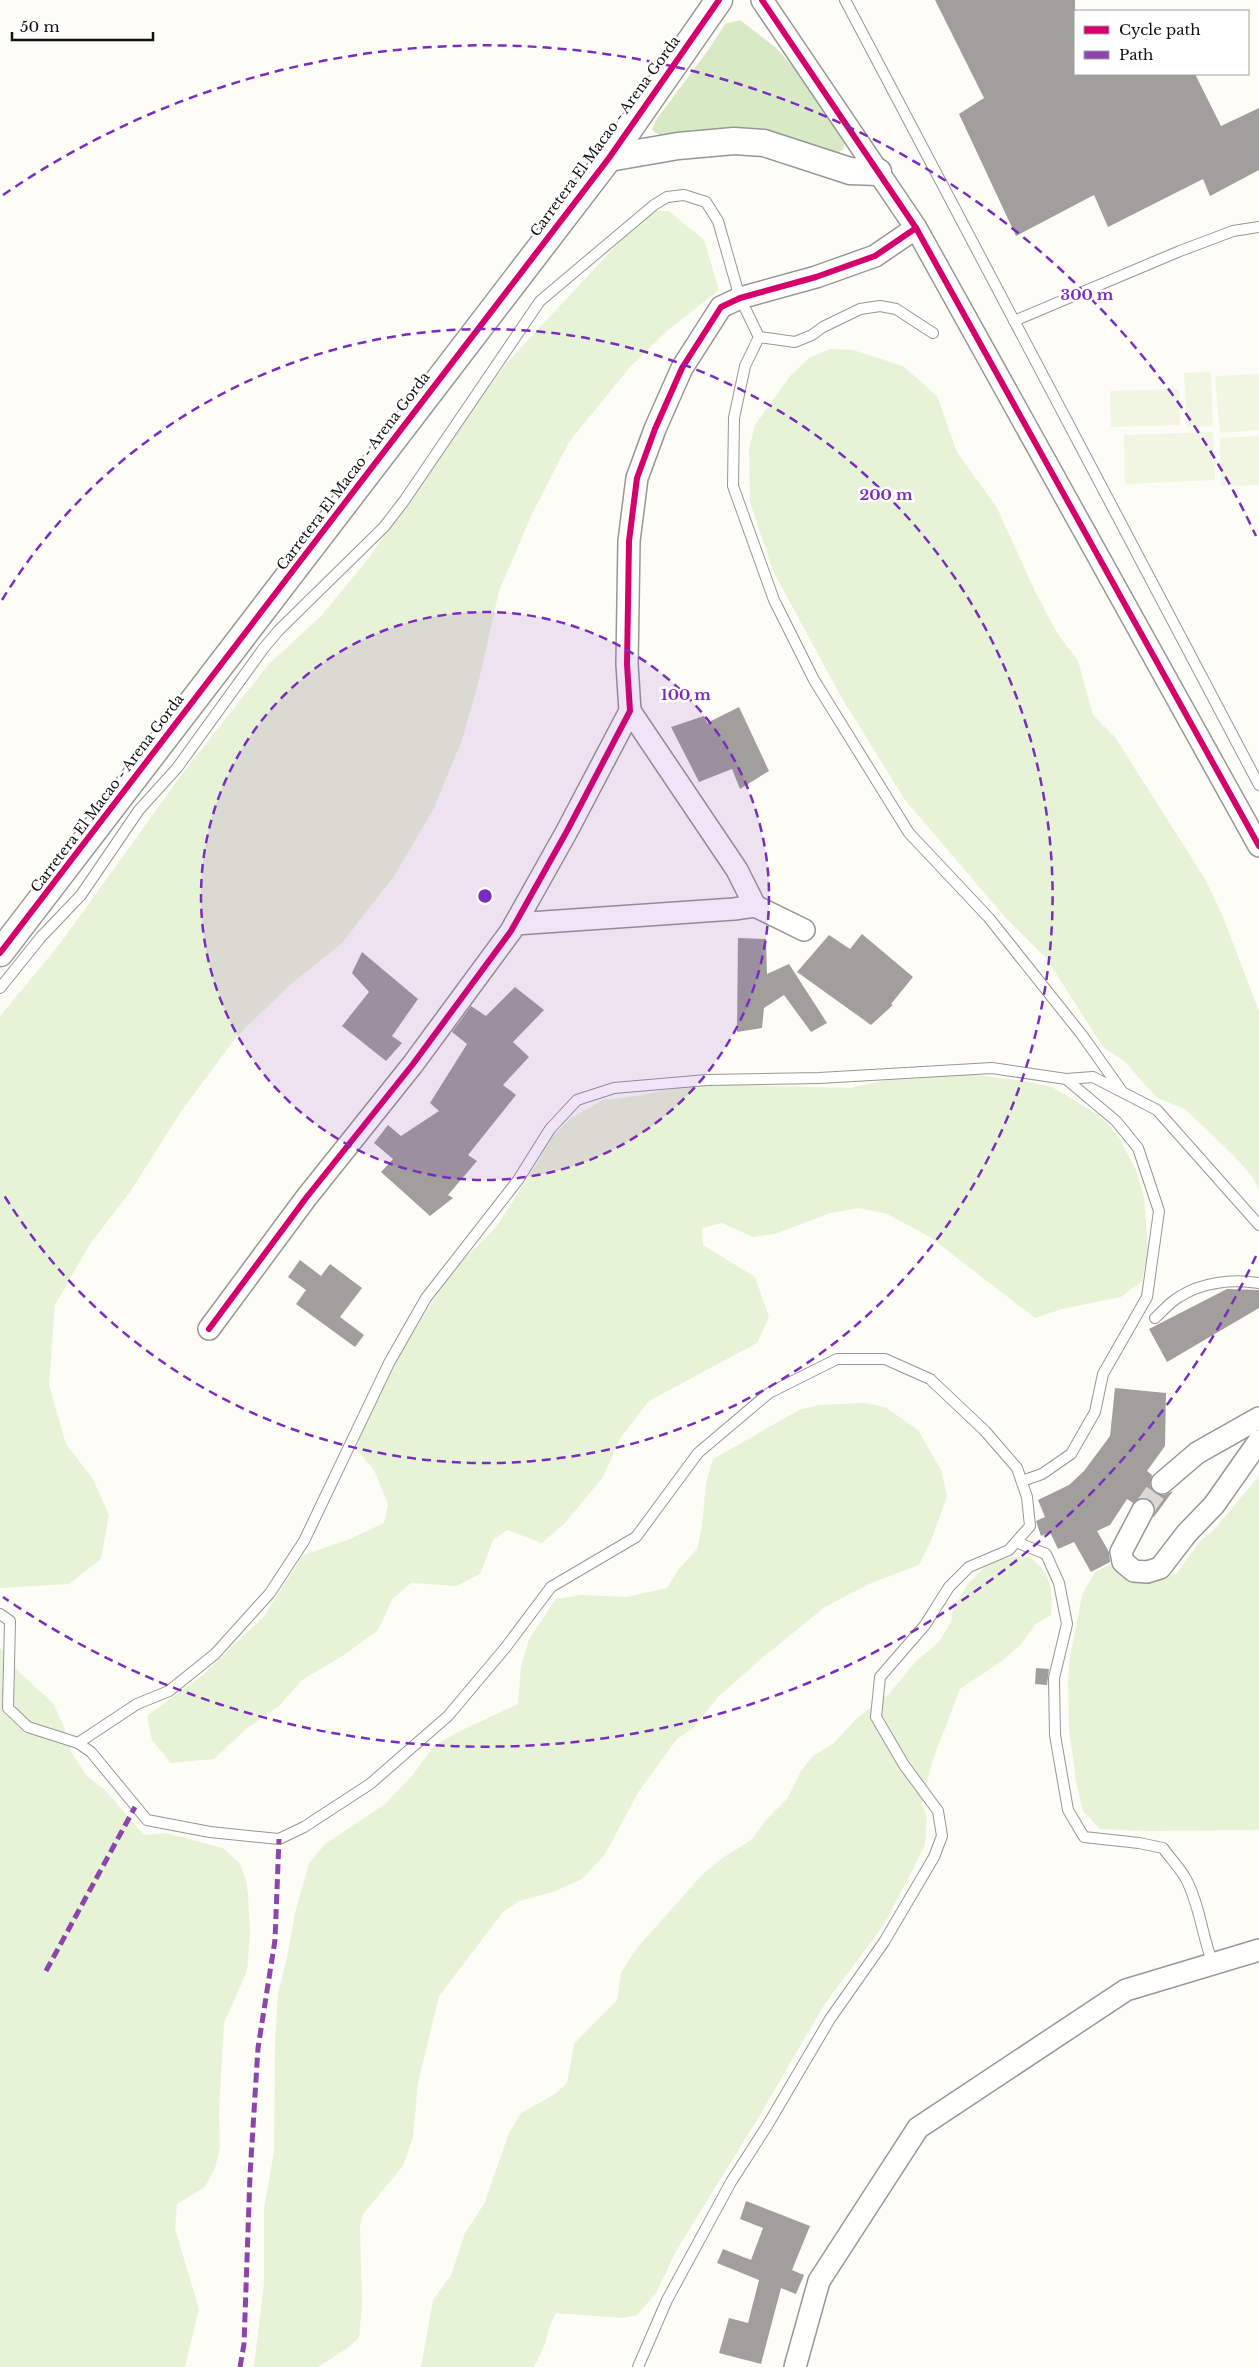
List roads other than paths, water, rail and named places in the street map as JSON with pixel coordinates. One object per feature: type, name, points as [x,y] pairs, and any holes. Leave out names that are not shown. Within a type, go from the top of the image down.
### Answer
[{"type":"street","name":"Carretera El Macao - Arena Gorda","points":[[0,953],[609,158],[719,0]]},
{"type":"street","points":[[762,0],[916,228],[1259,846]]},
{"type":"street","points":[[609,158],[678,146],[734,141],[764,143],[850,171],[878,172]]},
{"type":"street","points":[[754,906],[737,870],[630,711],[627,664],[629,541],[637,478],[654,428],[682,368],[721,307],[740,298],[816,277],[876,256],[916,228]]},
{"type":"street","points":[[209,1329],[306,1198],[413,1064],[515,924],[630,711]]},
{"type":"street","points":[[515,924],[754,906],[804,930]]},
{"type":"street","points":[[1162,1483],[1197,1453],[1259,1418]]},
{"type":"street","points":[[1143,1510],[1121,1552],[1123,1562],[1134,1570],[1147,1572],[1160,1568],[1187,1533],[1214,1505],[1259,1441]]},
{"type":"street","points":[[795,2367],[820,2281],[918,2128],[1126,1990],[1259,1950]]},
{"type":"lane","points":[[845,0],[1259,785]]},
{"type":"lane","points":[[0,988],[41,937],[81,895],[139,810],[177,768],[278,630],[384,527],[540,301],[654,205],[667,197],[684,195],[706,202],[718,221],[740,298],[759,337]]},
{"type":"lane","points":[[1014,321],[1180,251],[1233,231],[1259,226]]},
{"type":"lane","points":[[759,337],[795,342],[860,309],[880,306],[896,309],[933,333]]},
{"type":"lane","points":[[759,337],[745,366],[734,418],[733,486],[774,600],[814,680],[909,833],[989,918],[1124,1092]]},
{"type":"lane","points":[[78,1743],[137,1704],[169,1691],[208,1661],[270,1593],[304,1541],[389,1363],[426,1298],[518,1180],[550,1129],[577,1100],[614,1088],[706,1080],[819,1078],[992,1068],[1066,1079],[1094,1077],[1157,1110],[1259,1225]]},
{"type":"lane","points":[[1022,1481],[1042,1474],[1071,1454],[1095,1412],[1103,1374],[1147,1297],[1159,1211],[1138,1148],[1116,1121],[1066,1079]]},
{"type":"lane","points":[[1155,1318],[1178,1297],[1199,1287],[1238,1280],[1259,1283]]},
{"type":"lane","points":[[0,1614],[10,1621],[8,1708],[28,1727],[78,1743],[90,1752],[147,1820],[227,1835],[279,1839],[304,1827],[370,1784],[448,1716],[506,1647],[551,1587],[636,1537],[698,1454],[769,1394],[837,1359],[885,1359],[930,1379],[984,1431],[1017,1468],[1027,1497],[1030,1526],[1009,1550],[969,1567],[949,1587],[925,1626],[880,1677],[876,1717],[904,1764],[938,1811],[942,1836],[934,1856],[884,1942],[830,2019],[767,2126],[731,2182],[667,2300],[638,2367]]},
{"type":"lane","points":[[1016,1542],[1046,1554],[1059,1583],[1067,1624],[1054,1678],[1055,1735],[1068,1810],[1084,1837],[1139,1843],[1163,1848],[1186,1879],[1198,1910],[1204,1940],[1213,1964]]},
{"type":"tunnel","points":[[1143,1510],[1162,1483]]}]
